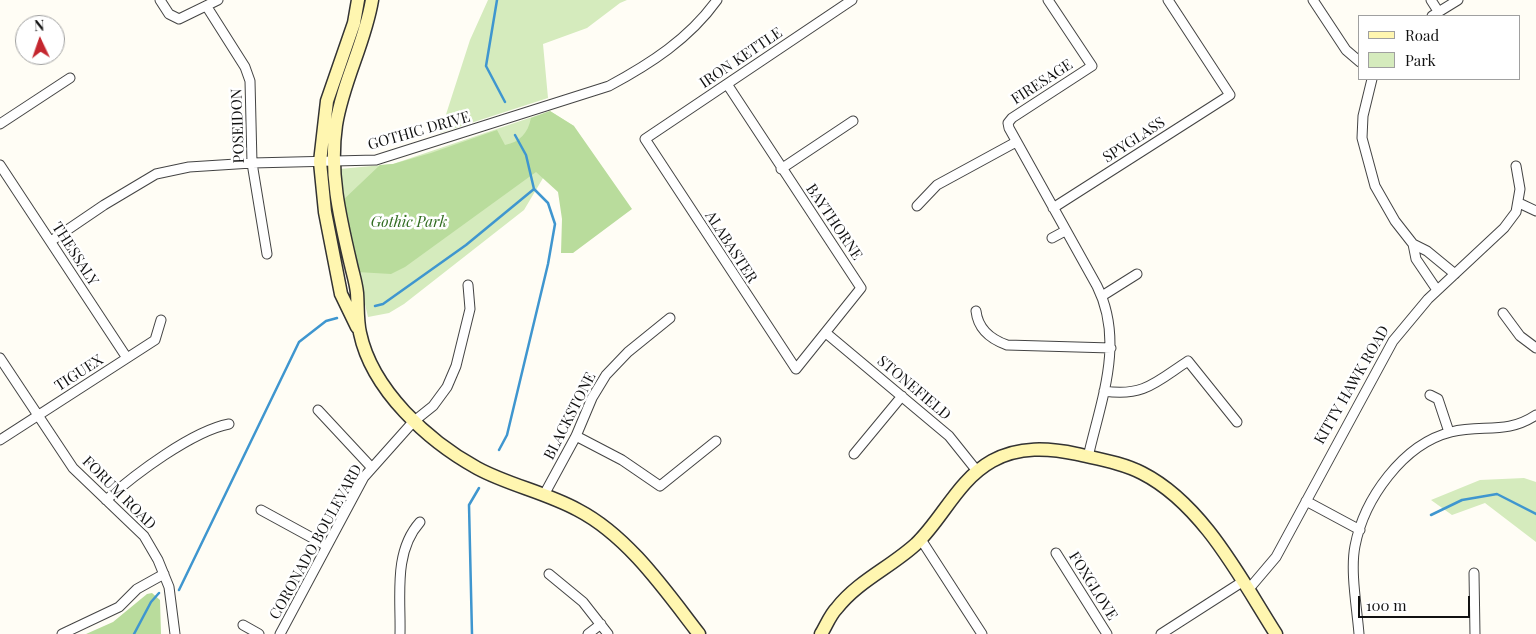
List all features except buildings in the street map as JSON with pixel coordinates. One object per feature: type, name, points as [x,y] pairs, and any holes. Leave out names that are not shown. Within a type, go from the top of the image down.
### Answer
[{"type":"street","points":[[160,0],[169,14],[179,19],[218,0]]},
{"type":"street","points":[[358,0],[354,23],[327,101],[320,162],[325,212],[341,294],[360,331],[368,355],[383,383],[413,422],[450,452],[478,469],[545,493],[580,511],[608,530],[630,550],[699,634]]},
{"type":"street","points":[[360,331],[357,290],[338,210],[333,163],[340,104],[367,27],[372,0]]},
{"type":"street","name":"GOTHIC DRIVE","points":[[51,241],[104,205],[156,174],[189,167],[252,162],[333,163],[376,160],[399,155],[609,86],[639,70],[686,36],[717,0]]},
{"type":"street","name":"IRON KETTLE","points":[[645,139],[852,0]]},
{"type":"street","name":"FIRESAGE","points":[[1016,142],[1008,123],[1012,118],[1092,66],[1048,0]]},
{"type":"street","name":"SPYGLASS","points":[[1053,208],[1230,95],[1168,0]]},
{"type":"street","points":[[1313,0],[1346,50],[1358,60]]},
{"type":"street","points":[[1431,0],[1435,14],[1458,0]]},
{"type":"street","name":"POSEIDON","points":[[207,7],[245,66],[252,98],[252,162],[267,254]]},
{"type":"street","points":[[0,124],[70,78]]},
{"type":"street","points":[[1372,80],[1363,116],[1362,138],[1366,159],[1375,186],[1395,221],[1414,244],[1427,251],[1455,274]]},
{"type":"street","name":"BAYTHORNE","points":[[727,84],[861,288],[796,369]]},
{"type":"street","points":[[781,168],[853,121]]},
{"type":"street","name":"ALABASTER","points":[[645,139],[796,369]]},
{"type":"street","points":[[918,206],[937,185],[1016,142],[1102,296],[1110,324],[1111,348],[1109,370],[1088,456]]},
{"type":"street","name":"THESSALY","points":[[0,165],[127,358]]},
{"type":"street","points":[[1516,166],[1520,189],[1519,203],[1536,211]]},
{"type":"street","name":"KITTY HAWK ROAD","points":[[1160,634],[1245,586],[1276,557],[1387,349],[1400,331],[1438,290],[1504,228],[1516,212],[1519,203]]},
{"type":"street","points":[[1052,238],[1066,231]]},
{"type":"street","points":[[1414,244],[1416,259],[1438,290]]},
{"type":"street","points":[[1102,296],[1137,274]]},
{"type":"street","name":"CORONADO BOULEVARD","points":[[280,634],[364,477],[413,422],[438,401],[452,377],[470,309],[468,285]]},
{"type":"street","points":[[976,311],[977,321],[982,330],[996,341],[1007,344],[1111,348]]},
{"type":"street","points":[[1503,312],[1524,340],[1536,348]]},
{"type":"street","name":"BLACKSTONE","points":[[545,493],[576,436],[592,398],[606,375],[628,352],[670,318]]},
{"type":"street","name":"TIGUEX","points":[[0,440],[155,340],[161,320]]},
{"type":"street","name":"STONEFIELD","points":[[826,332],[949,436],[977,471]]},
{"type":"street","name":"FORUM ROAD","points":[[0,358],[73,468],[144,536],[164,574],[172,604],[175,634]]},
{"type":"street","points":[[1104,391],[1125,394],[1144,389],[1188,361],[1237,422]]},
{"type":"street","points":[[1430,395],[1438,399],[1449,432]]},
{"type":"street","points":[[854,454],[902,396]]},
{"type":"street","points":[[318,410],[372,468]]},
{"type":"street","points":[[1358,634],[1354,560],[1360,530],[1390,471],[1410,451],[1449,432],[1506,428],[1526,422],[1536,415]]},
{"type":"street","points":[[106,500],[134,476],[208,429],[229,424]]},
{"type":"street","points":[[576,436],[622,460],[660,486],[716,441]]},
{"type":"street","points":[[821,634],[836,608],[854,591],[920,538],[960,488],[977,471],[1003,456],[1030,450],[1056,450],[1125,466],[1154,480],[1208,531],[1276,634]]},
{"type":"street","points":[[1306,502],[1360,530]]},
{"type":"street","points":[[261,510],[327,546]]},
{"type":"street","points":[[400,634],[401,558],[407,540],[420,522]]},
{"type":"street","points":[[920,538],[982,634]]},
{"type":"street","name":"FOXGLOVE","points":[[1056,553],[1107,634]]},
{"type":"street","points":[[1474,573],[1475,634]]},
{"type":"street","points":[[62,634],[119,607],[137,589],[164,574]]},
{"type":"street","points":[[549,574],[583,602],[608,634]]},
{"type":"street","points":[[588,634],[601,624]]},
{"type":"street","points":[[243,625],[259,634]]},
{"type":"green space","points":[[488,0],[627,0],[620,3],[587,28],[543,44],[548,98],[440,133],[470,40]]},
{"type":"green space","name":"Gothic Park","points":[[550,111],[574,126],[524,210],[404,304],[389,313],[368,317],[341,202],[340,169],[393,164]]},
{"type":"green space","name":"Gothic Park","points":[[550,111],[574,126],[632,209],[573,253],[561,253],[562,219],[558,192],[536,172],[405,267],[391,274],[357,272],[341,202],[380,165],[393,164],[431,153],[497,130],[505,145],[510,144],[522,136],[528,128],[531,118]]},
{"type":"green space","points":[[1524,478],[1536,482],[1536,542],[1485,503],[1452,515],[1431,500],[1480,480]]},
{"type":"green space","points":[[152,593],[160,600],[161,634],[86,634],[113,622],[147,594]]},
{"type":"waterway","points":[[497,0],[486,66],[505,102]]},
{"type":"waterway","points":[[499,450],[507,435],[548,264],[555,224],[548,203],[534,189],[526,155],[515,135]]},
{"type":"waterway","points":[[375,306],[383,304],[466,245],[534,189]]},
{"type":"waterway","points":[[179,590],[299,342],[326,321],[337,318]]},
{"type":"waterway","points":[[472,634],[469,505],[479,488]]},
{"type":"waterway","points":[[1431,515],[1462,500],[1497,494],[1536,514]]},
{"type":"waterway","points":[[134,634],[151,602],[159,593]]}]
